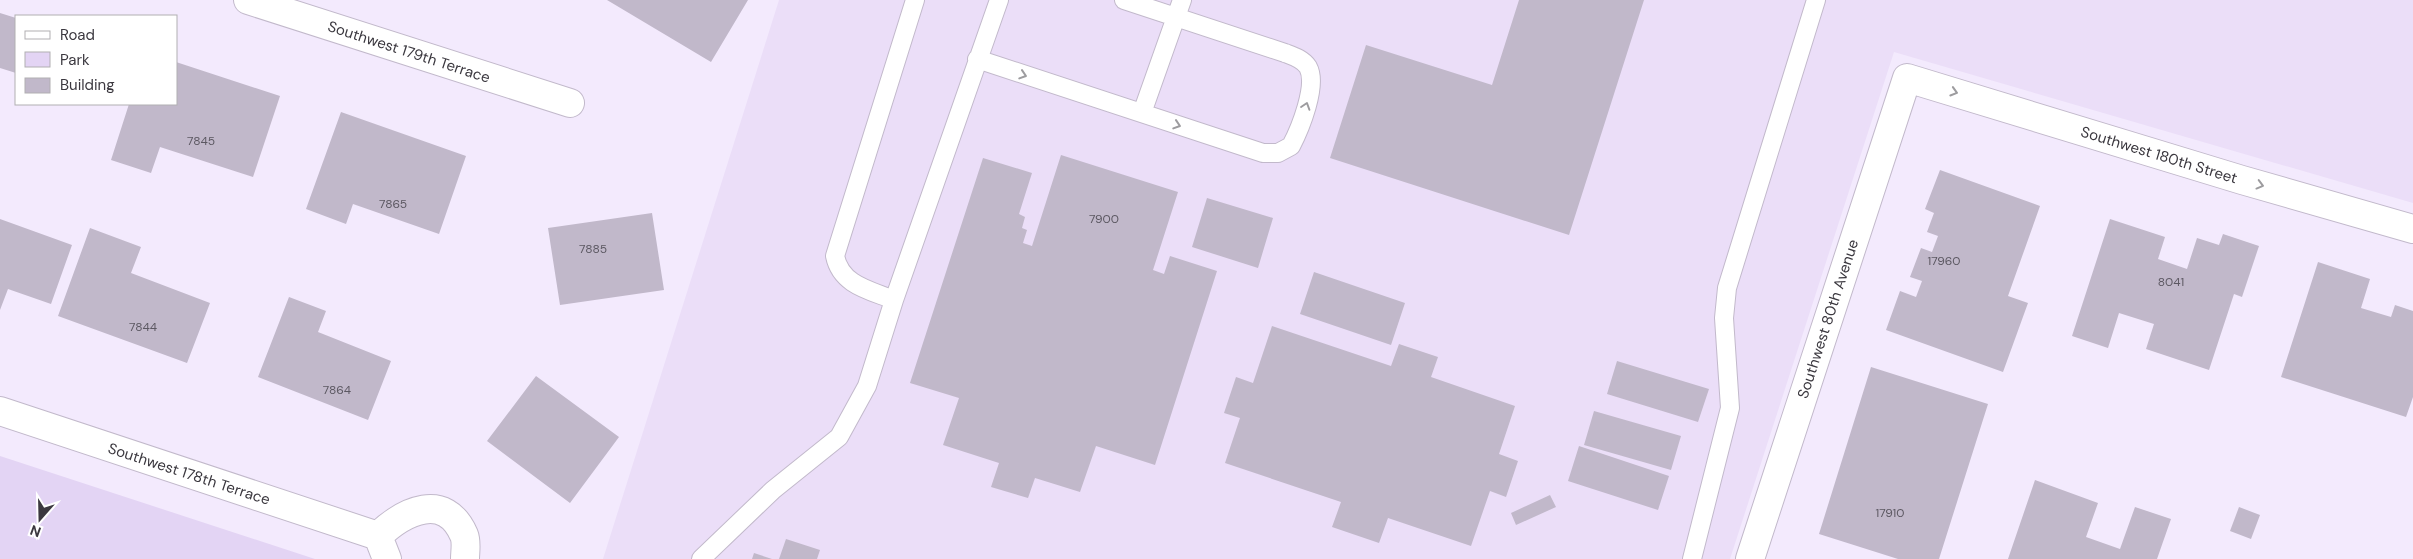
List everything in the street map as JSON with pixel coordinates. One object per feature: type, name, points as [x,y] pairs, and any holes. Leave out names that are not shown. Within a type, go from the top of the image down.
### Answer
[{"type":"street","name":"Southwest 179th Terrace","points":[[248,0],[570,103]]},
{"type":"street","name":"Southwest 180th Street","points":[[1907,78],[2242,180],[2413,229]]},
{"type":"street","name":"Southwest 80th Avenue","points":[[1750,559],[1907,78]]},
{"type":"street","name":"Southwest 178th Terrace","points":[[0,411],[383,548],[392,522],[408,513],[425,508],[450,515],[465,537],[465,559]]},
{"type":"lane","points":[[894,300],[849,280],[838,269],[835,256],[915,0]]},
{"type":"lane","points":[[702,559],[772,490],[838,437],[867,386],[894,300],[999,0]]},
{"type":"lane","points":[[977,60],[1264,153],[1278,152],[1291,146],[1296,136],[1312,80],[1308,66],[1298,58],[1124,0]]},
{"type":"lane","points":[[1142,113],[1182,0]]},
{"type":"lane","points":[[1692,559],[1730,408],[1724,318],[1727,288],[1816,0]]},
{"type":"shaded area","points":[[779,0],[2413,0],[2413,203],[1894,52],[1730,559],[603,559]]},
{"type":"green space","points":[[0,456],[315,559],[0,559]]},
{"type":"building","points":[[607,0],[748,0],[711,62]]},
{"type":"building","points":[[1519,0],[1644,0],[1569,235],[1330,158],[1366,45],[1492,85]]},
{"type":"building","points":[[0,13],[15,18],[15,73],[0,68]]},
{"type":"building","points":[[178,63],[280,96],[253,177],[160,147],[151,173],[111,160],[129,105],[178,105]]},
{"type":"building","points":[[341,112],[466,156],[439,234],[353,204],[346,224],[306,209]]},
{"type":"building","points":[[1061,155],[1178,192],[1153,270],[1164,274],[1170,256],[1217,271],[1155,465],[1096,446],[1080,492],[1035,478],[1028,498],[991,487],[999,463],[943,445],[959,398],[910,383],[983,158],[1032,173],[1019,214],[1025,217],[1022,228],[1027,230],[1023,243],[1032,246]]},
{"type":"building","points":[[1940,170],[2040,206],[2008,296],[2028,303],[2003,372],[1886,330],[1900,291],[1916,297],[1922,281],[1910,277],[1921,248],[1932,252],[1938,236],[1927,232],[1934,213],[1925,209]]},
{"type":"building","points":[[1207,198],[1273,218],[1258,268],[1192,247]]},
{"type":"building","points":[[652,213],[664,290],[560,305],[548,228]]},
{"type":"building","points":[[0,219],[72,245],[51,304],[8,289],[0,310]]},
{"type":"building","points":[[2110,219],[2165,237],[2158,259],[2187,269],[2197,238],[2219,245],[2223,234],[2259,246],[2242,297],[2234,294],[2209,370],[2146,349],[2154,324],[2119,313],[2108,348],[2072,336]]},
{"type":"building","points":[[90,228],[141,247],[131,273],[210,303],[187,363],[58,316]]},
{"type":"building","points":[[2318,262],[2370,279],[2361,308],[2391,317],[2395,305],[2413,311],[2413,397],[2406,417],[2281,377]]},
{"type":"building","points":[[1314,272],[1405,303],[1391,345],[1300,314]]},
{"type":"building","points":[[289,297],[326,311],[318,332],[391,361],[368,420],[258,377]]},
{"type":"building","points":[[1272,326],[1391,366],[1399,344],[1438,357],[1431,377],[1515,406],[1499,454],[1518,461],[1506,497],[1490,491],[1471,546],[1388,518],[1379,543],[1332,527],[1341,502],[1225,463],[1240,418],[1224,413],[1236,377],[1253,383]]},
{"type":"building","points":[[1617,361],[1709,389],[1698,422],[1607,394]]},
{"type":"building","points":[[1871,367],[1988,404],[1939,559],[1898,559],[1819,534]]},
{"type":"building","points":[[536,376],[619,437],[570,503],[487,441]]},
{"type":"building","points":[[1594,411],[1681,436],[1671,470],[1584,445]]},
{"type":"building","points":[[1579,446],[1669,476],[1658,510],[1568,481]]},
{"type":"building","points":[[2035,480],[2098,503],[2086,537],[2120,549],[2135,507],[2171,519],[2157,559],[2008,559]]},
{"type":"building","points":[[1550,495],[1556,507],[1516,525],[1511,513]]},
{"type":"building","points":[[2239,507],[2260,515],[2251,539],[2230,531]]},
{"type":"building","points":[[786,539],[820,550],[817,559],[779,559]]},
{"type":"building","points":[[754,553],[772,559],[752,559]]}]
